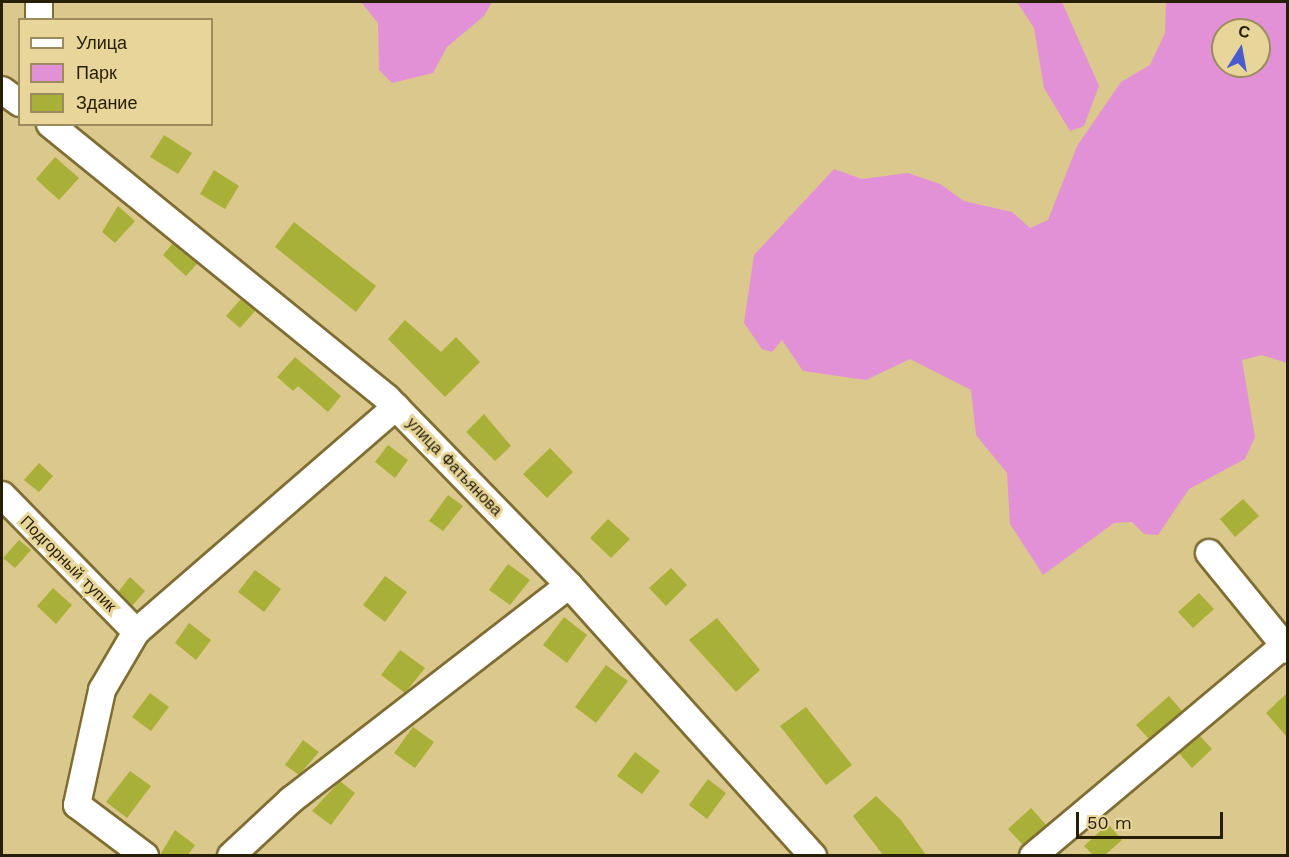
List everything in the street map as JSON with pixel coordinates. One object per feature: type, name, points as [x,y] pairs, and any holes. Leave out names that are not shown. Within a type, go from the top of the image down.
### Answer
[{"type":"street","points":[[39,2],[39,18]]},
{"type":"street","points":[[2,90],[18,102]]},
{"type":"street","name":"улица Фатьянова","points":[[54,126],[396,407],[569,585],[813,855]]},
{"type":"street","points":[[146,855],[77,805],[102,690],[136,632],[396,407]]},
{"type":"street","name":"Подгорный тупик","points":[[2,495],[136,632]]},
{"type":"street","points":[[1033,855],[1286,646],[1209,553]]},
{"type":"street","points":[[231,855],[291,800],[569,585]]},
{"type":"green space","points":[[361,2],[492,2],[484,16],[447,47],[433,73],[392,83],[379,70],[378,23]]},
{"type":"green space","points":[[1017,2],[1062,2],[1099,86],[1084,126],[1070,131],[1044,88],[1034,28]]},
{"type":"green space","points":[[1166,2],[1287,2],[1287,363],[1262,355],[1242,360],[1255,437],[1245,459],[1189,489],[1158,535],[1144,534],[1132,522],[1114,523],[1043,575],[1010,524],[1007,473],[976,435],[971,390],[910,359],[866,380],[803,371],[782,340],[772,352],[762,349],[744,323],[754,255],[834,169],[862,179],[908,173],[940,184],[964,201],[1012,212],[1030,228],[1048,220],[1077,146],[1121,82],[1150,65],[1165,33]]},
{"type":"building","points":[[164,135],[192,153],[178,174],[150,157]]},
{"type":"building","points":[[55,157],[79,178],[59,200],[36,179]]},
{"type":"building","points":[[214,170],[239,186],[225,209],[200,194]]},
{"type":"building","points":[[118,206],[135,221],[115,243],[102,232]]},
{"type":"building","points":[[294,222],[376,286],[356,312],[275,247]]},
{"type":"building","points":[[173,243],[198,263],[186,276],[163,255]]},
{"type":"building","points":[[241,299],[256,310],[240,328],[226,316]]},
{"type":"building","points":[[405,320],[441,352],[456,337],[480,362],[445,397],[388,339]]},
{"type":"building","points":[[295,357],[341,396],[328,412],[298,386],[293,391],[277,377]]},
{"type":"building","points":[[484,414],[511,446],[495,461],[466,432]]},
{"type":"building","points":[[388,445],[408,460],[395,478],[375,462]]},
{"type":"building","points":[[550,448],[573,472],[547,498],[523,474]]},
{"type":"building","points":[[39,463],[53,476],[39,492],[24,480]]},
{"type":"building","points":[[448,495],[463,506],[443,531],[429,521]]},
{"type":"building","points":[[1243,499],[1259,516],[1235,537],[1220,519]]},
{"type":"building","points":[[608,519],[630,539],[611,558],[590,538]]},
{"type":"building","points":[[19,540],[31,550],[15,568],[3,558]]},
{"type":"building","points":[[508,564],[530,580],[510,605],[489,590]]},
{"type":"building","points":[[671,568],[687,585],[666,606],[649,588]]},
{"type":"building","points":[[255,570],[281,589],[264,612],[238,592]]},
{"type":"building","points":[[385,576],[407,592],[385,622],[363,605]]},
{"type":"building","points":[[130,577],[145,591],[132,606],[118,592]]},
{"type":"building","points":[[53,588],[72,605],[56,624],[37,606]]},
{"type":"building","points":[[1199,593],[1214,609],[1193,628],[1178,612]]},
{"type":"building","points":[[564,617],[587,635],[567,663],[543,645]]},
{"type":"building","points":[[717,618],[760,670],[736,692],[689,640]]},
{"type":"building","points":[[189,623],[211,640],[196,660],[175,643]]},
{"type":"building","points":[[400,650],[425,668],[405,693],[381,675]]},
{"type":"building","points":[[606,665],[628,681],[596,723],[575,707]]},
{"type":"building","points":[[150,693],[169,707],[151,731],[132,717]]},
{"type":"building","points":[[1287,693],[1287,737],[1266,713]]},
{"type":"building","points":[[1169,696],[1182,711],[1149,739],[1136,725]]},
{"type":"building","points":[[806,707],[852,765],[826,785],[780,726]]},
{"type":"building","points":[[413,727],[434,742],[415,768],[394,753]]},
{"type":"building","points":[[1200,736],[1212,749],[1192,768],[1179,753]]},
{"type":"building","points":[[303,740],[319,752],[299,775],[285,765]]},
{"type":"building","points":[[635,752],[660,771],[642,794],[617,776]]},
{"type":"building","points":[[130,771],[151,786],[127,818],[106,802]]},
{"type":"building","points":[[708,779],[726,793],[707,819],[689,805]]},
{"type":"building","points":[[340,781],[355,793],[331,825],[312,811]]},
{"type":"building","points":[[876,796],[901,820],[926,855],[883,855],[853,816]]},
{"type":"building","points":[[1031,808],[1046,825],[1023,845],[1008,829]]},
{"type":"building","points":[[1108,824],[1122,840],[1105,855],[1093,855],[1084,846]]},
{"type":"building","points":[[175,830],[195,845],[188,855],[160,855]]}]
